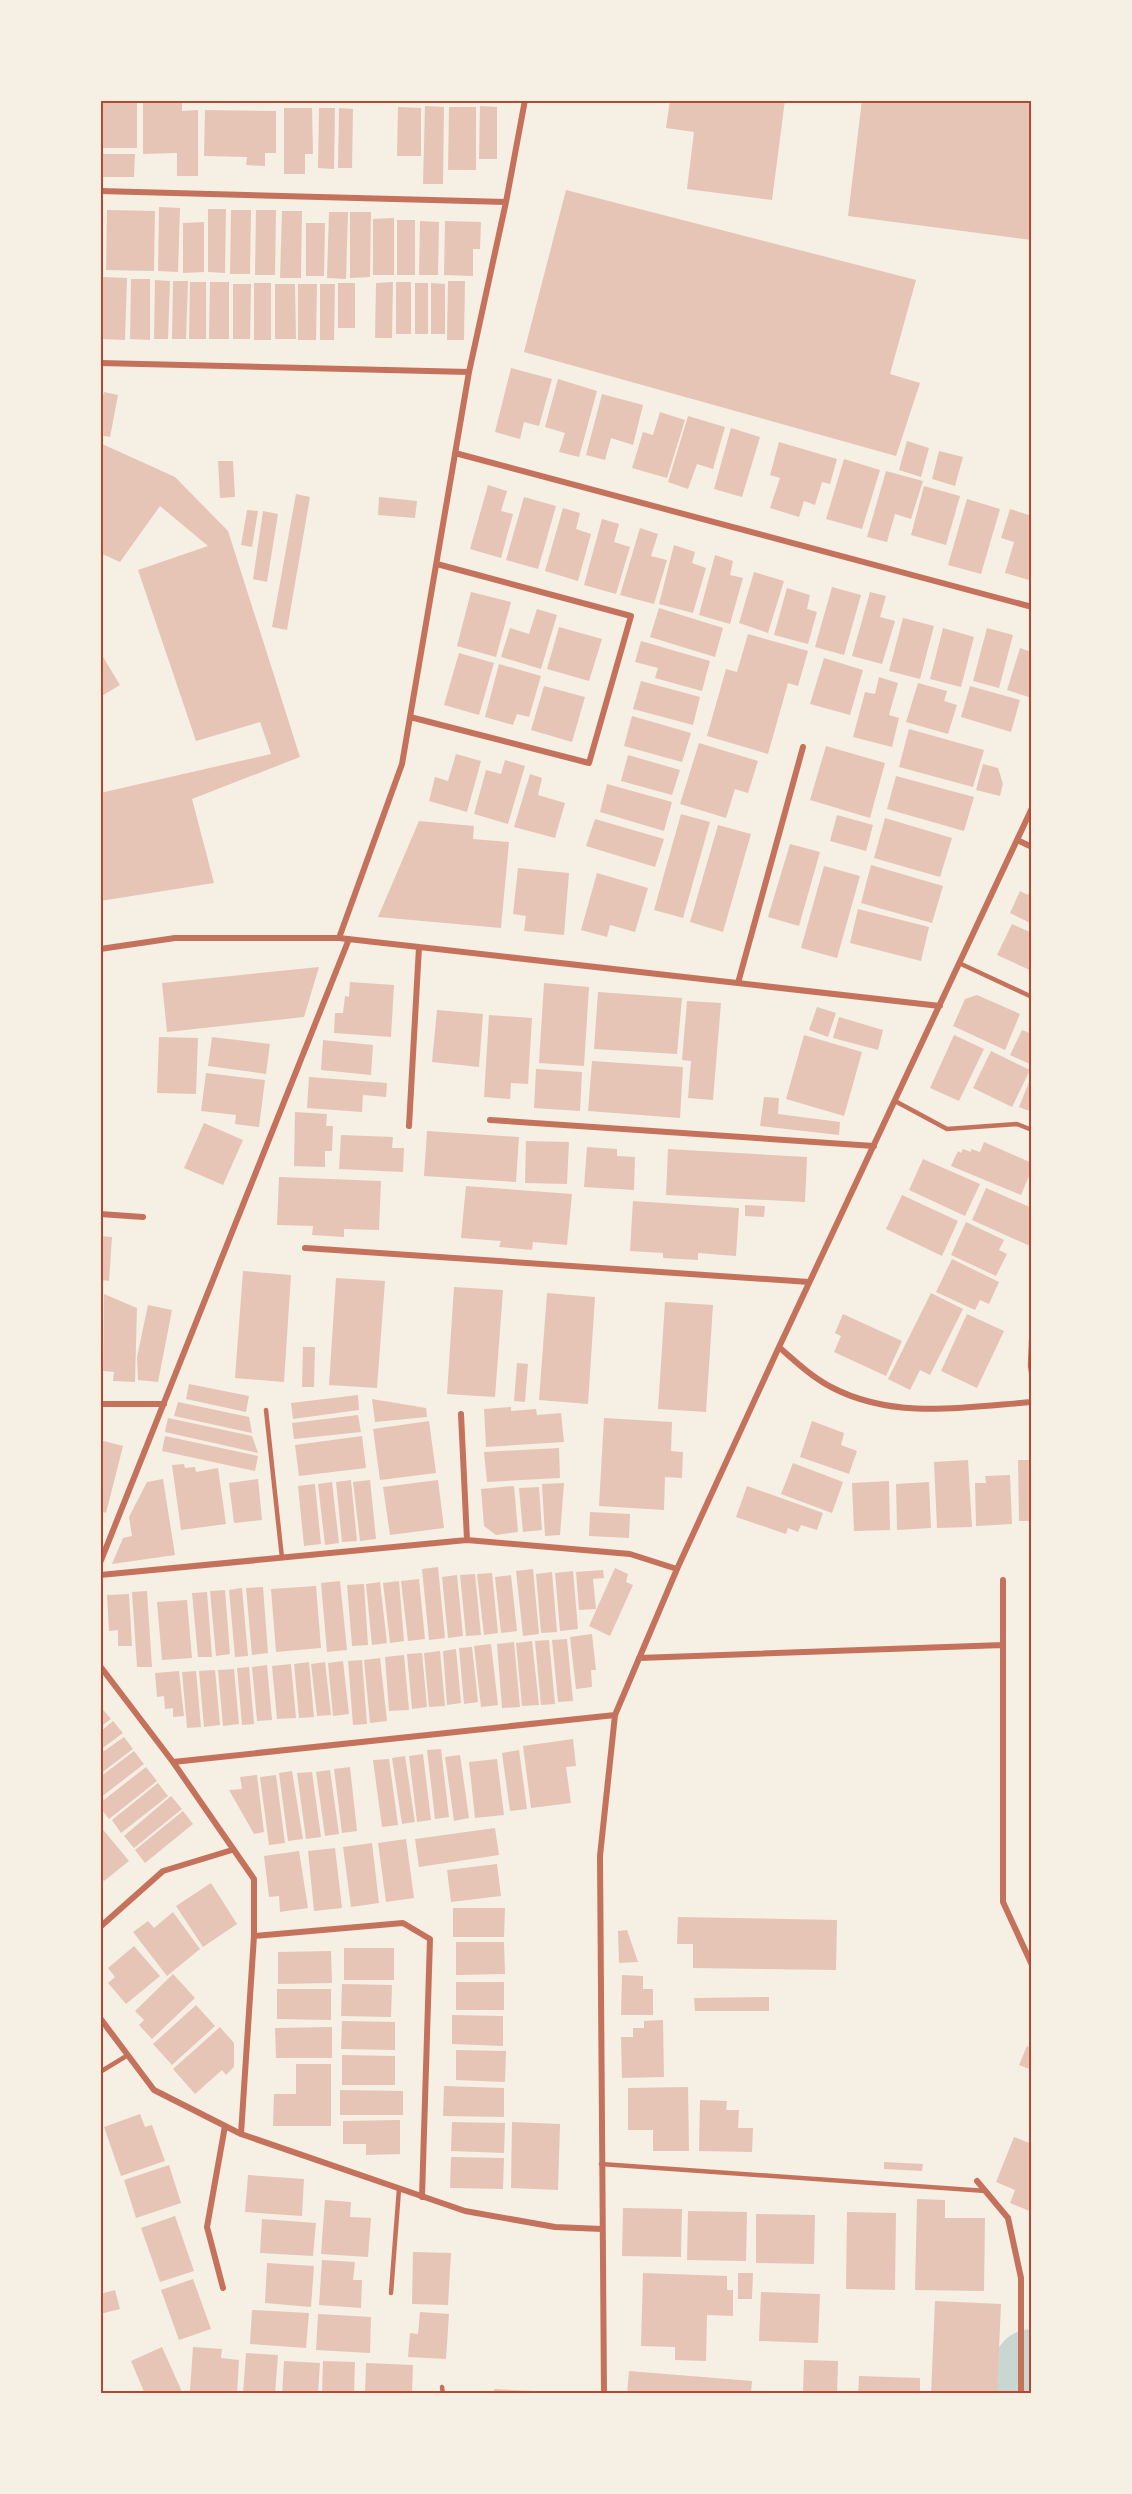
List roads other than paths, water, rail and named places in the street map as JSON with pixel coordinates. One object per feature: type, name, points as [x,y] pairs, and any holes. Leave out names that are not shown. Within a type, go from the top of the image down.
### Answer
[{"type":"street","points":[[339,938],[402,764],[469,372],[506,202],[525,100]]},
{"type":"street","points":[[100,191],[506,202]]},
{"type":"street","points":[[100,363],[469,372]]},
{"type":"street","points":[[455,453],[1032,607]]},
{"type":"street","points":[[410,717],[589,763],[631,616],[436,564]]},
{"type":"street","points":[[738,983],[803,747]]},
{"type":"street","points":[[604,2394],[600,1856],[615,1715],[677,1569],[779,1347],[1032,808]]},
{"type":"street","points":[[1017,840],[1032,847]]},
{"type":"street","points":[[100,949],[175,938],[339,938],[940,1006]]},
{"type":"street","points":[[100,1563],[349,939]]},
{"type":"street","points":[[409,1126],[419,947]]},
{"type":"street","points":[[490,1120],[874,1146]]},
{"type":"street","points":[[100,1214],[143,1217]]},
{"type":"street","points":[[305,1248],[809,1282]]},
{"type":"street","points":[[779,1347],[804,1370],[833,1388],[865,1401],[898,1408],[932,1409],[1032,1402]]},
{"type":"street","points":[[100,1404],[164,1404]]},
{"type":"street","points":[[461,1414],[468,1540]]},
{"type":"street","points":[[100,1575],[468,1540],[630,1554],[677,1569]]},
{"type":"street","points":[[1003,1580],[1003,1902],[1032,1965]]},
{"type":"street","points":[[639,1658],[1003,1646]]},
{"type":"street","points":[[100,1666],[173,1762],[254,1879],[254,1936],[240,2134]]},
{"type":"street","points":[[173,1762],[615,1715]]},
{"type":"street","points":[[100,1927],[163,1872],[232,1850]]},
{"type":"street","points":[[254,1936],[403,1923],[430,1939],[422,2197]]},
{"type":"street","points":[[100,2018],[154,2090],[240,2134],[465,2211],[555,2228],[602,2229]]},
{"type":"street","points":[[223,2288],[207,2228],[225,2126]]},
{"type":"street","points":[[977,2181],[1008,2218],[1021,2278],[1021,2394]]},
{"type":"lane","points":[[959,963],[1032,997]]},
{"type":"lane","points":[[895,1101],[947,1128],[1017,1124],[1032,1130]]},
{"type":"lane","points":[[1032,1319],[1030,1366],[1032,1379]]},
{"type":"lane","points":[[266,1410],[282,1558]]},
{"type":"lane","points":[[100,2072],[128,2055]]},
{"type":"lane","points":[[601,2164],[986,2191]]},
{"type":"lane","points":[[391,2293],[399,2189]]},
{"type":"lane","points":[[442,2387],[443,2394]]},
{"type":"waterway","points":[[1032,2368],[1032,2382]]}]
